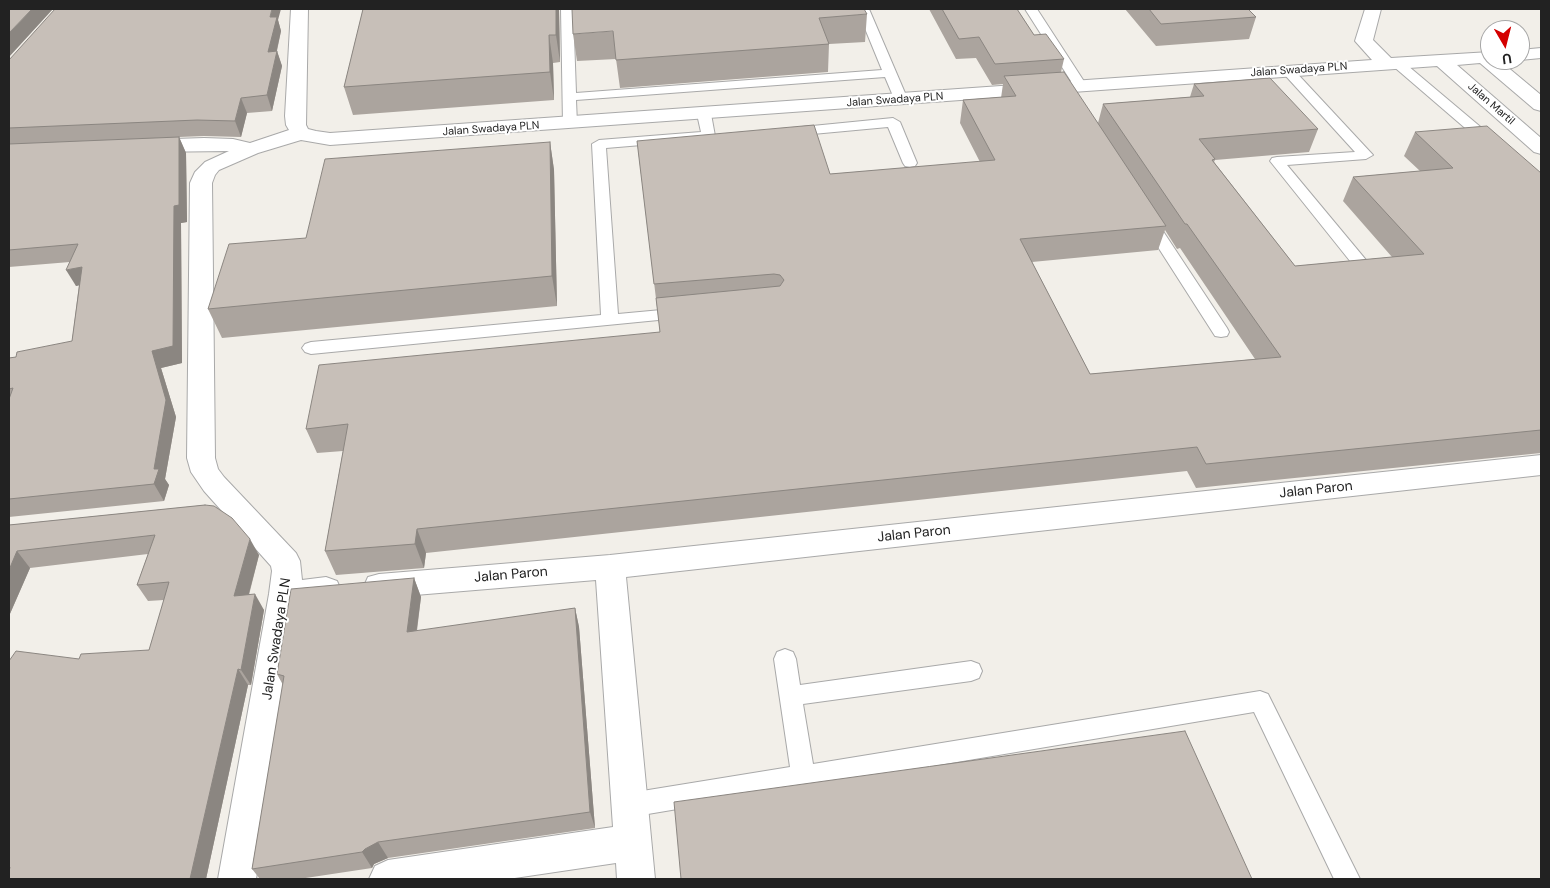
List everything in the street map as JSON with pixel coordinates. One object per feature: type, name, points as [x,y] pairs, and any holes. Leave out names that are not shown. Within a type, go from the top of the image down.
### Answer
[{"type":"street","points":[[298,9],[295,116],[296,125],[301,132]]},
{"type":"street","points":[[1373,9],[1364,41],[1391,64]]},
{"type":"street","name":"Jalan Swadaya PLN","points":[[237,879],[285,594],[287,571],[285,561],[220,508],[214,484],[206,472],[201,458],[201,183],[205,172],[212,166],[251,149],[301,132],[313,137],[352,139],[893,100],[1073,92],[1288,71],[1480,57]]},
{"type":"street","name":"Jalan Martil","points":[[1441,60],[1541,148]]},
{"type":"street","points":[[1502,70],[1541,105]]},
{"type":"street","points":[[127,147],[204,144],[233,145],[251,149]]},
{"type":"street","name":"Jalan Paron","points":[[285,594],[610,567],[1541,465]]},
{"type":"street","points":[[610,567],[636,879]]},
{"type":"street","points":[[388,879],[633,842]]},
{"type":"lane","points":[[567,9],[570,124]]},
{"type":"lane","points":[[863,9],[890,74],[893,122],[910,163]]},
{"type":"lane","points":[[1031,9],[1073,92]]},
{"type":"lane","points":[[1391,64],[1504,153]]},
{"type":"lane","points":[[1288,71],[1366,155],[1277,161],[1360,263]]},
{"type":"lane","points":[[570,96],[890,74]]},
{"type":"lane","points":[[610,320],[599,144],[708,136],[704,114]]},
{"type":"lane","points":[[802,130],[893,122]]},
{"type":"lane","points":[[1142,210],[1221,332]]},
{"type":"lane","points":[[311,348],[697,312]]},
{"type":"lane","points":[[785,659],[802,776]]},
{"type":"lane","points":[[790,696],[971,671]]},
{"type":"lane","points":[[630,805],[1260,701],[1346,879]]},
{"type":"building","points":[[9,9],[32,9],[9,33]]},
{"type":"building","points":[[55,9],[272,9],[270,17],[277,17],[268,52],[277,51],[267,95],[241,98],[235,121],[197,120],[9,128],[9,60]]},
{"type":"building","points":[[363,9],[556,9],[556,35],[549,35],[550,72],[344,87]]},
{"type":"building","points":[[572,9],[864,9],[867,14],[819,18],[829,44],[616,60],[613,31],[573,34]]},
{"type":"building","points":[[942,9],[1017,9],[1034,35],[1046,34],[1064,59],[995,64],[979,37],[959,39]]},
{"type":"building","points":[[1149,9],[1248,9],[1256,17],[1161,24]]},
{"type":"building","points":[[1064,72],[1166,226],[1020,239],[1090,374],[1281,357],[1187,224],[1185,224],[1103,104],[1204,96],[1194,84],[1270,78],[1318,129],[1199,139],[1215,159],[1212,160],[1295,266],[1424,254],[1353,177],[1453,168],[1415,132],[1487,126],[1541,173],[1541,430],[1206,464],[1197,447],[417,529],[415,544],[325,551],[348,424],[306,429],[319,365],[660,332],[656,298],[780,286],[784,280],[780,275],[774,274],[654,284],[637,141],[814,125],[830,174],[995,160],[963,100],[1016,96],[1004,76]]},
{"type":"building","points":[[179,137],[179,205],[174,206],[173,346],[152,351],[166,400],[154,469],[159,469],[154,484],[9,499],[9,399],[13,388],[9,389],[9,358],[16,357],[17,352],[72,341],[82,267],[66,270],[78,244],[9,250],[9,144]]},
{"type":"building","points":[[550,142],[552,276],[208,309],[229,244],[306,238],[325,159]]},
{"type":"building","points":[[205,505],[214,506],[232,518],[250,539],[234,596],[255,594],[241,670],[238,669],[190,879],[9,879],[9,661],[16,651],[79,659],[81,654],[149,650],[169,582],[137,585],[155,535],[17,551],[9,570],[9,525]]},
{"type":"building","points":[[414,578],[407,632],[575,608],[590,812],[378,842],[362,852],[252,869],[284,676],[277,674],[291,589]]},
{"type":"building","points":[[1185,731],[1252,879],[681,879],[674,802]]}]
